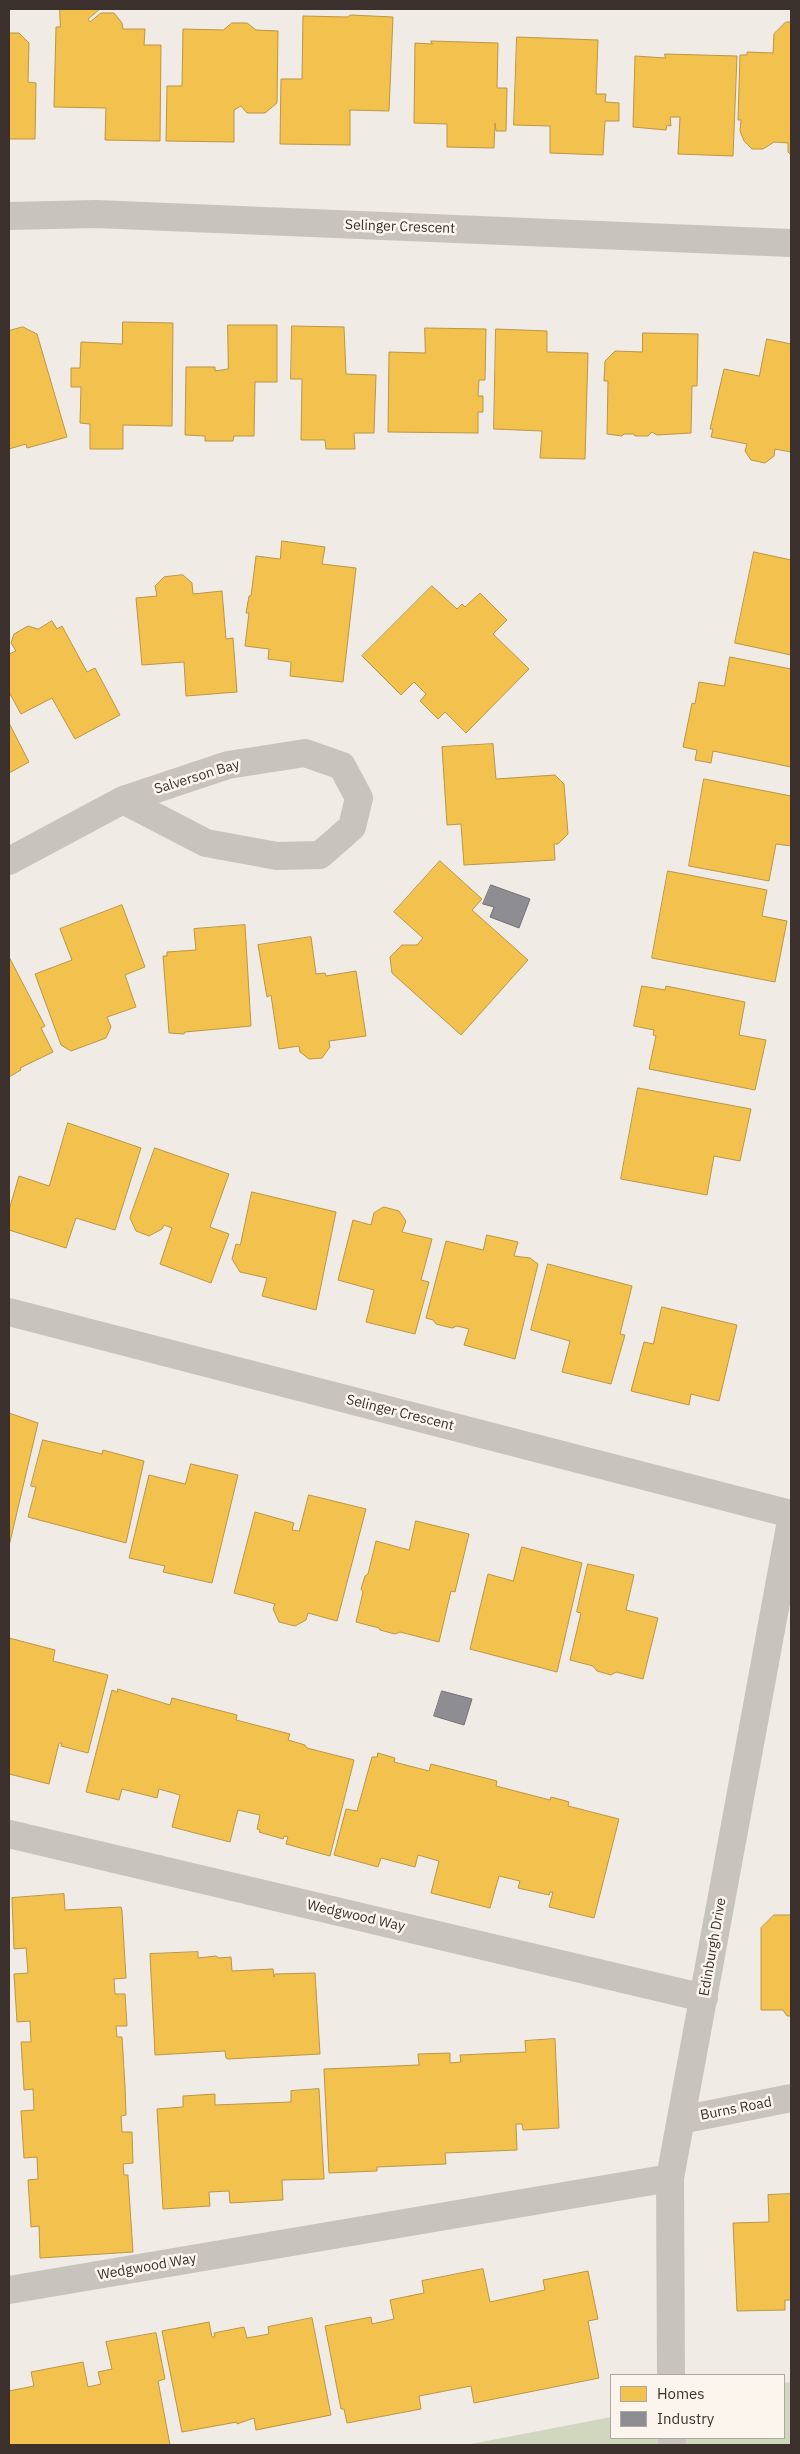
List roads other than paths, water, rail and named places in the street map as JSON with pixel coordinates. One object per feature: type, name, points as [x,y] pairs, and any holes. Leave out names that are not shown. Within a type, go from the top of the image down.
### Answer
[{"type":"street","name":"Selinger Crescent","points":[[9,216],[96,214],[791,243]]},
{"type":"street","name":"Salverson Bay","points":[[9,862],[123,800],[228,764],[305,753],[342,766],[359,798],[352,828],[320,855],[277,856],[206,843],[123,800]]},
{"type":"street","name":"Selinger Crescent","points":[[9,1312],[791,1514]]},
{"type":"street","name":"Edinburgh Drive","points":[[672,2374],[670,2178],[791,1521]]},
{"type":"street","name":"Wedgwood Way","points":[[9,1834],[704,1998]]},
{"type":"street","name":"Burns Road","points":[[681,2120],[791,2098]]},
{"type":"street","name":"Wedgwood Way","points":[[9,2290],[670,2178]]}]
